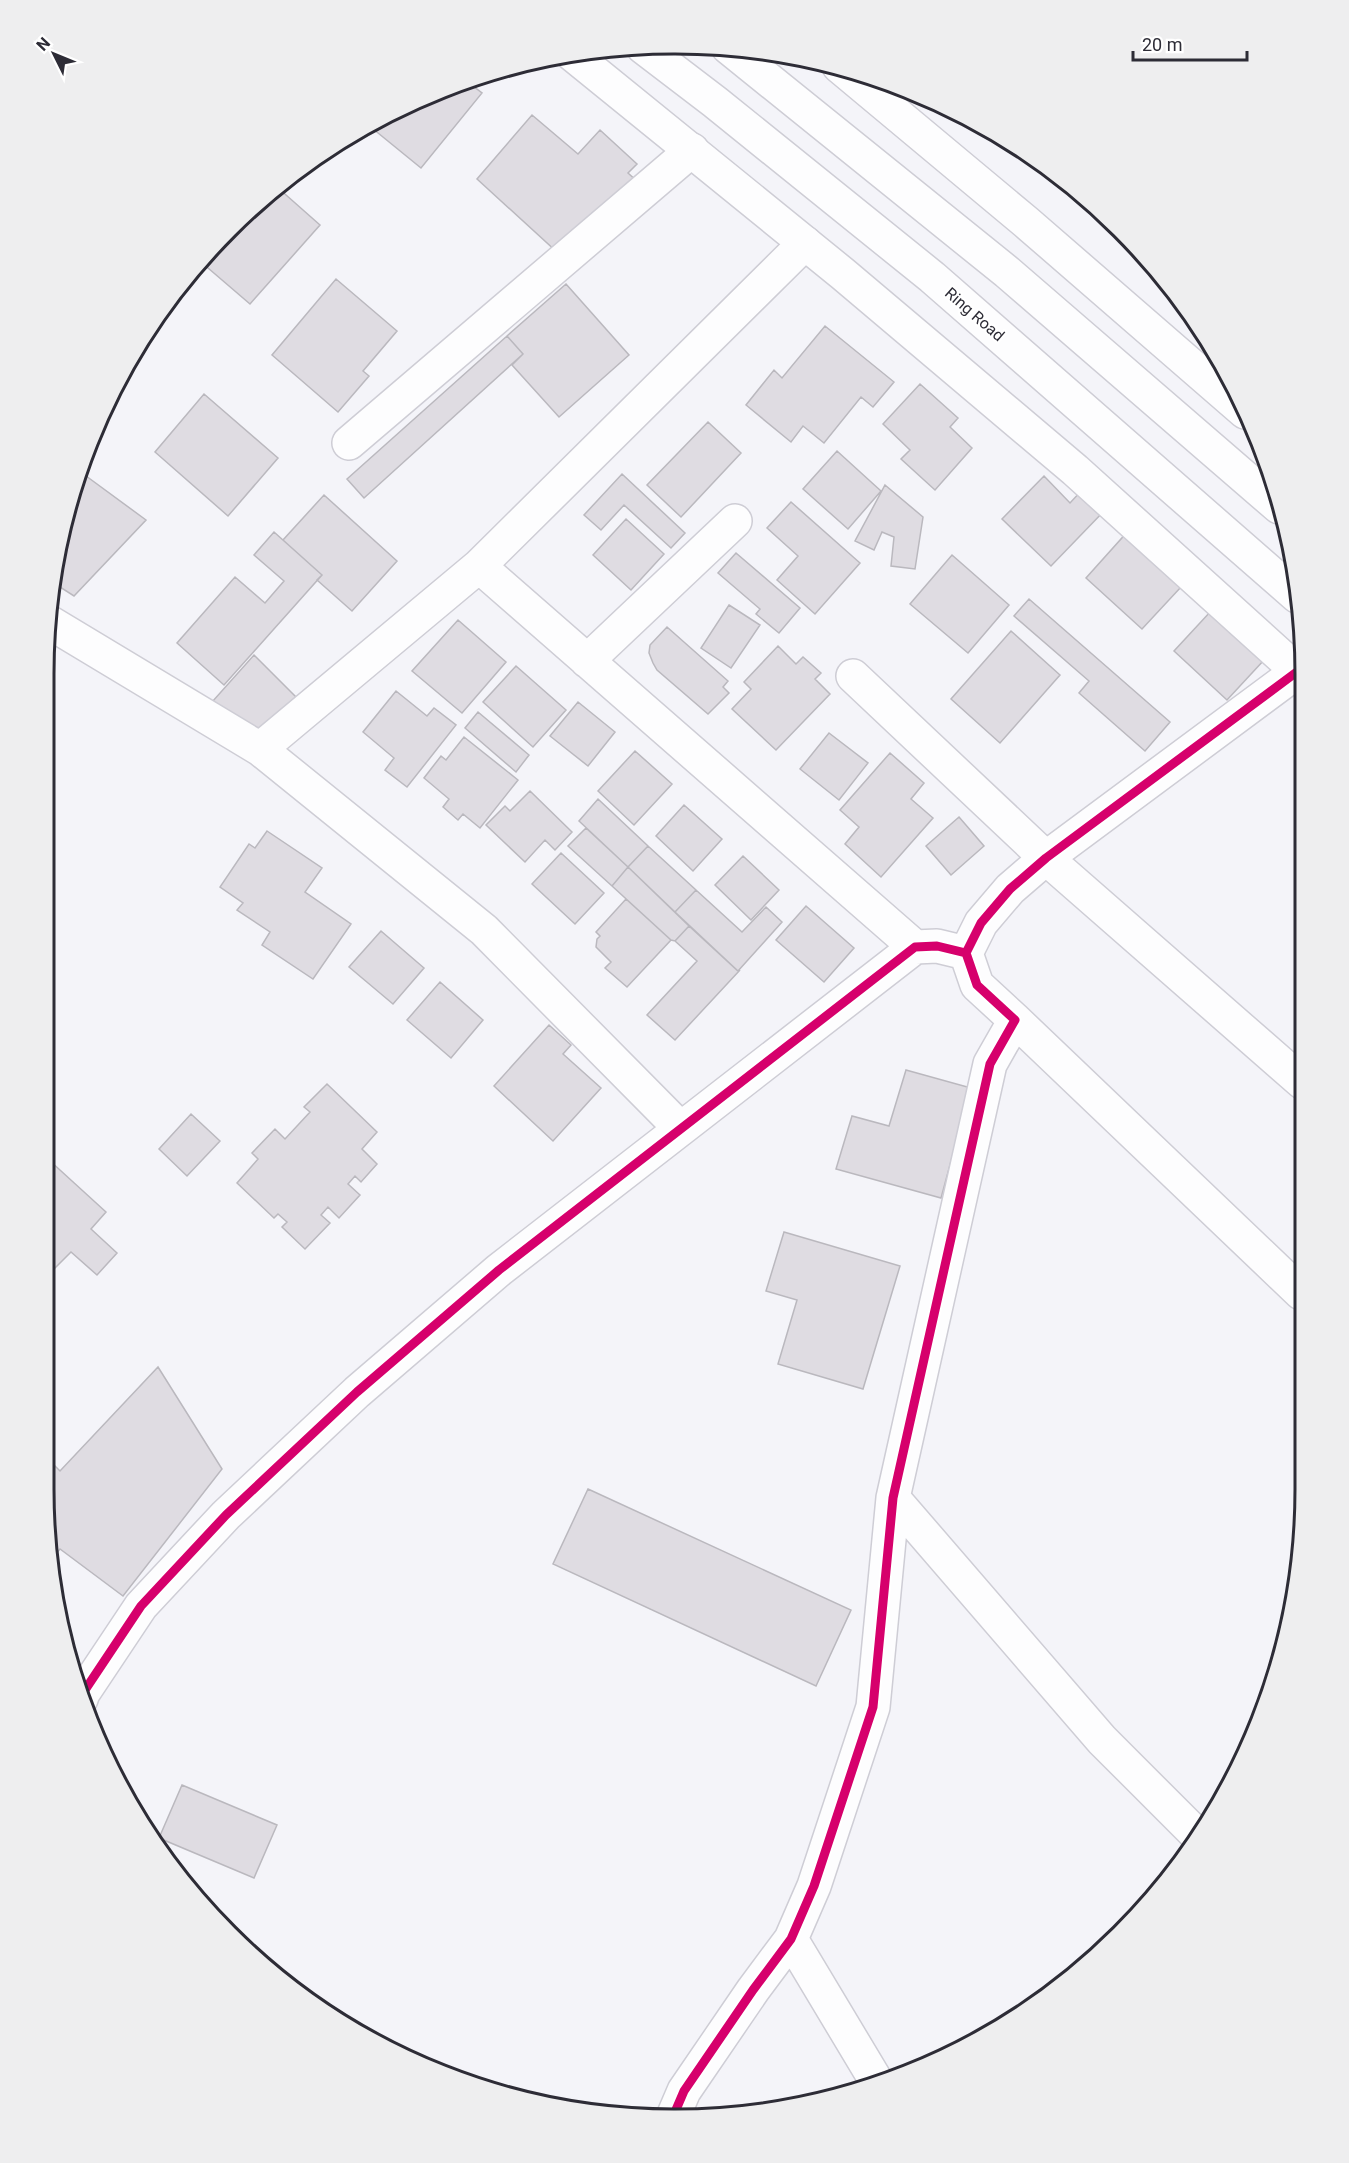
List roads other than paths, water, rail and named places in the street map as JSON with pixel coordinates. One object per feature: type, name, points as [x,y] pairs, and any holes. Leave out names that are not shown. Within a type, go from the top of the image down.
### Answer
[{"type":"main road","name":"Ring Road","points":[[652,55],[932,277],[1289,589]]},
{"type":"main road","points":[[741,58],[1007,272],[1269,499]]},
{"type":"main road","points":[[581,61],[805,243],[1075,470],[1295,668]]},
{"type":"main road","points":[[860,83],[1026,222],[1231,400]]},
{"type":"main road","points":[[349,443],[692,150]]},
{"type":"main road","points":[[260,749],[479,566],[805,243]]},
{"type":"main road","points":[[587,661],[735,520]]},
{"type":"main road","points":[[479,566],[915,947]]},
{"type":"main road","points":[[56,626],[260,749],[484,930],[680,1128]]},
{"type":"main road","points":[[853,676],[1046,858],[1295,1076]]},
{"type":"main road","points":[[1295,678],[1046,858],[1010,889],[981,922],[966,953],[977,985],[1295,1287]]},
{"type":"main road","points":[[86,1685],[141,1606],[235,1507],[357,1392],[490,1277],[915,947],[937,946],[966,953]]},
{"type":"main road","points":[[676,2109],[684,2091],[791,1939],[814,1886],[873,1707],[893,1498],[990,1065],[1015,1020]]},
{"type":"main road","points":[[893,1498],[1102,1740],[1192,1830]]},
{"type":"main road","points":[[791,1939],[873,2076]]}]
